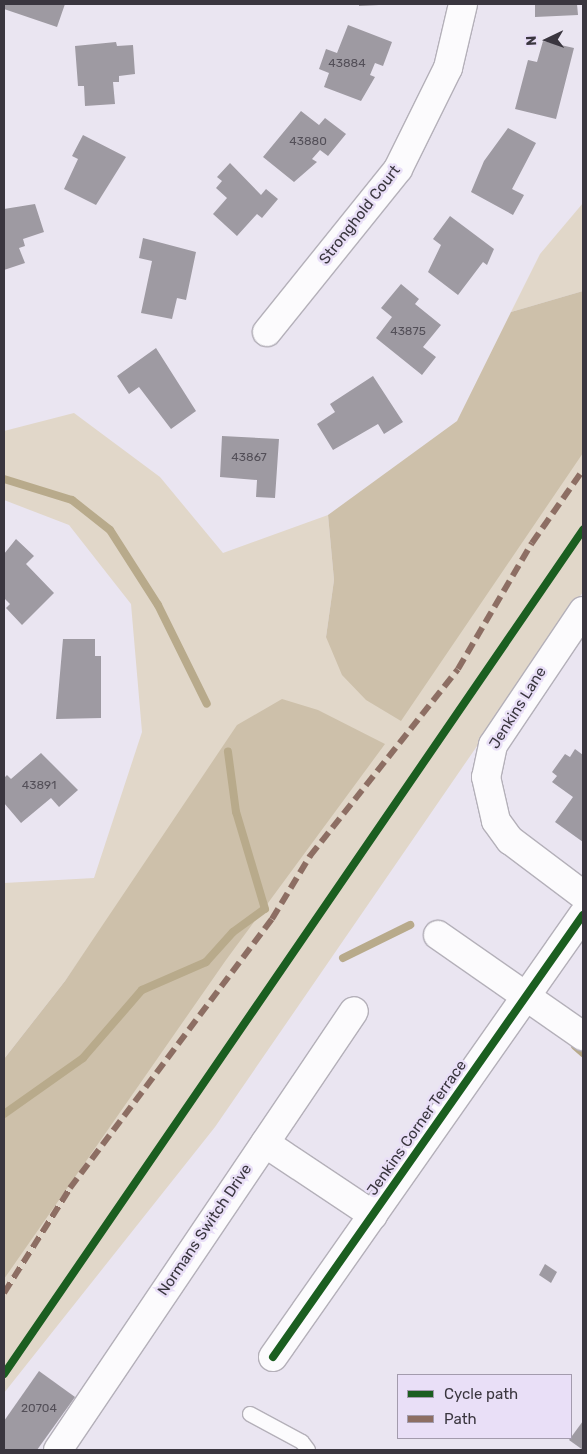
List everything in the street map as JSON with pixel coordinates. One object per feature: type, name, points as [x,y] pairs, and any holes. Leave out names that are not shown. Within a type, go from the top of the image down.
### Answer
[{"type":"street","name":"Stronghold Court","points":[[267,332],[398,169],[448,68],[463,4]]},
{"type":"street","name":"Jenkins Lane","points":[[583,611],[493,744],[486,777],[496,821],[510,840],[583,895]]},
{"type":"street","name":"Jenkins Corner Terrace","points":[[273,1357],[583,915]]},
{"type":"street","points":[[438,935],[527,995],[583,1036]]},
{"type":"street","name":"Normans Switch Drive","points":[[58,1450],[354,1011]]},
{"type":"street","points":[[265,1143],[373,1215]]},
{"type":"lane","points":[[250,1414],[302,1442],[308,1450]]},
{"type":"shaded area","points":[[583,203],[583,291],[511,312],[540,254]]},
{"type":"shaded area","points":[[583,291],[583,453],[401,721],[366,700],[342,675],[326,637],[334,580],[328,515],[457,421],[511,312]]},
{"type":"shaded area","points":[[74,413],[160,477],[223,553],[328,515],[334,580],[326,637],[583,429],[583,592],[215,1127],[4,1393],[4,1246],[370,737],[347,726],[177,820],[65,981],[4,1059],[4,883],[94,878],[142,732],[131,604],[69,525],[4,500],[4,431]]},
{"type":"shaded area","points":[[282,699],[318,710],[385,744],[226,960],[4,1279],[4,1059],[65,981],[237,725]]},
{"type":"building","points":[[4,4],[65,4],[57,27],[4,9]]},
{"type":"building","points":[[359,4],[379,4],[379,5],[359,6]]},
{"type":"building","points":[[535,4],[577,4],[578,15],[535,17]]},
{"type":"building","points":[[348,25],[392,42],[383,66],[375,63],[370,75],[375,77],[361,101],[324,87],[329,73],[319,69],[326,49],[337,53]]},
{"type":"building","points":[[543,41],[574,48],[556,119],[515,109],[528,60],[537,62]]},
{"type":"building","points":[[116,42],[117,46],[133,45],[135,74],[119,76],[119,82],[113,82],[115,104],[85,106],[84,86],[78,86],[75,46]]},
{"type":"building","points":[[301,111],[319,125],[325,118],[346,134],[328,156],[320,150],[312,159],[317,162],[294,182],[263,157]]},
{"type":"building","points":[[508,128],[536,143],[512,189],[524,195],[513,215],[471,192],[484,161]]},
{"type":"building","points":[[83,135],[126,157],[96,205],[64,189],[78,159],[72,156]]},
{"type":"building","points":[[230,163],[261,195],[266,189],[278,199],[262,218],[257,214],[237,236],[213,214],[227,198],[216,188],[222,181],[217,177]]},
{"type":"building","points":[[35,204],[44,232],[23,239],[25,246],[19,248],[25,263],[4,270],[4,209]]},
{"type":"building","points":[[450,216],[494,249],[487,265],[483,262],[458,295],[428,272],[441,245],[433,239]]},
{"type":"building","points":[[143,238],[196,252],[186,300],[177,298],[172,319],[141,313],[152,261],[139,258]]},
{"type":"building","points":[[401,284],[419,299],[415,304],[441,325],[423,347],[436,357],[422,375],[376,338],[392,317],[381,308]]},
{"type":"building","points":[[156,348],[196,411],[171,429],[139,387],[129,394],[117,376]]},
{"type":"building","points":[[373,376],[403,422],[384,434],[378,424],[333,450],[317,424],[335,412],[330,404]]},
{"type":"building","points":[[222,436],[279,439],[275,498],[256,497],[257,480],[220,477]]},
{"type":"building","points":[[16,539],[34,556],[26,564],[54,593],[22,625],[6,608],[10,604],[4,598],[4,554]]},
{"type":"building","points":[[63,639],[95,639],[95,656],[101,656],[101,718],[56,719]]},
{"type":"building","points":[[575,749],[583,755],[583,842],[555,822],[573,797],[552,782],[557,776],[552,772],[565,754],[570,757]]},
{"type":"building","points":[[41,753],[78,790],[59,807],[51,798],[21,823],[4,803],[4,778],[7,775],[11,779]]},
{"type":"building","points":[[545,1264],[557,1272],[551,1283],[539,1275]]},
{"type":"building","points":[[39,1371],[75,1397],[37,1450],[4,1450],[4,1421]]},
{"type":"building","points":[[583,1421],[583,1450],[569,1440],[572,1439],[572,1436]]},
{"type":"waterway","points":[[4,479],[72,500],[110,530],[158,605],[207,704]]},
{"type":"waterway","points":[[4,1114],[83,1058],[142,990],[206,962],[233,932],[265,909],[236,812],[228,752]]},
{"type":"waterway","points":[[343,958],[410,925]]},
{"type":"waterway","points":[[575,1046],[583,1053]]},
{"type":"marked path","points":[[4,1293],[70,1188],[272,919],[310,856],[458,669],[532,543],[583,470]]},
{"type":"cycle path","points":[[4,1374],[583,530]]},
{"type":"cycle path","points":[[273,1357],[583,915]]}]
